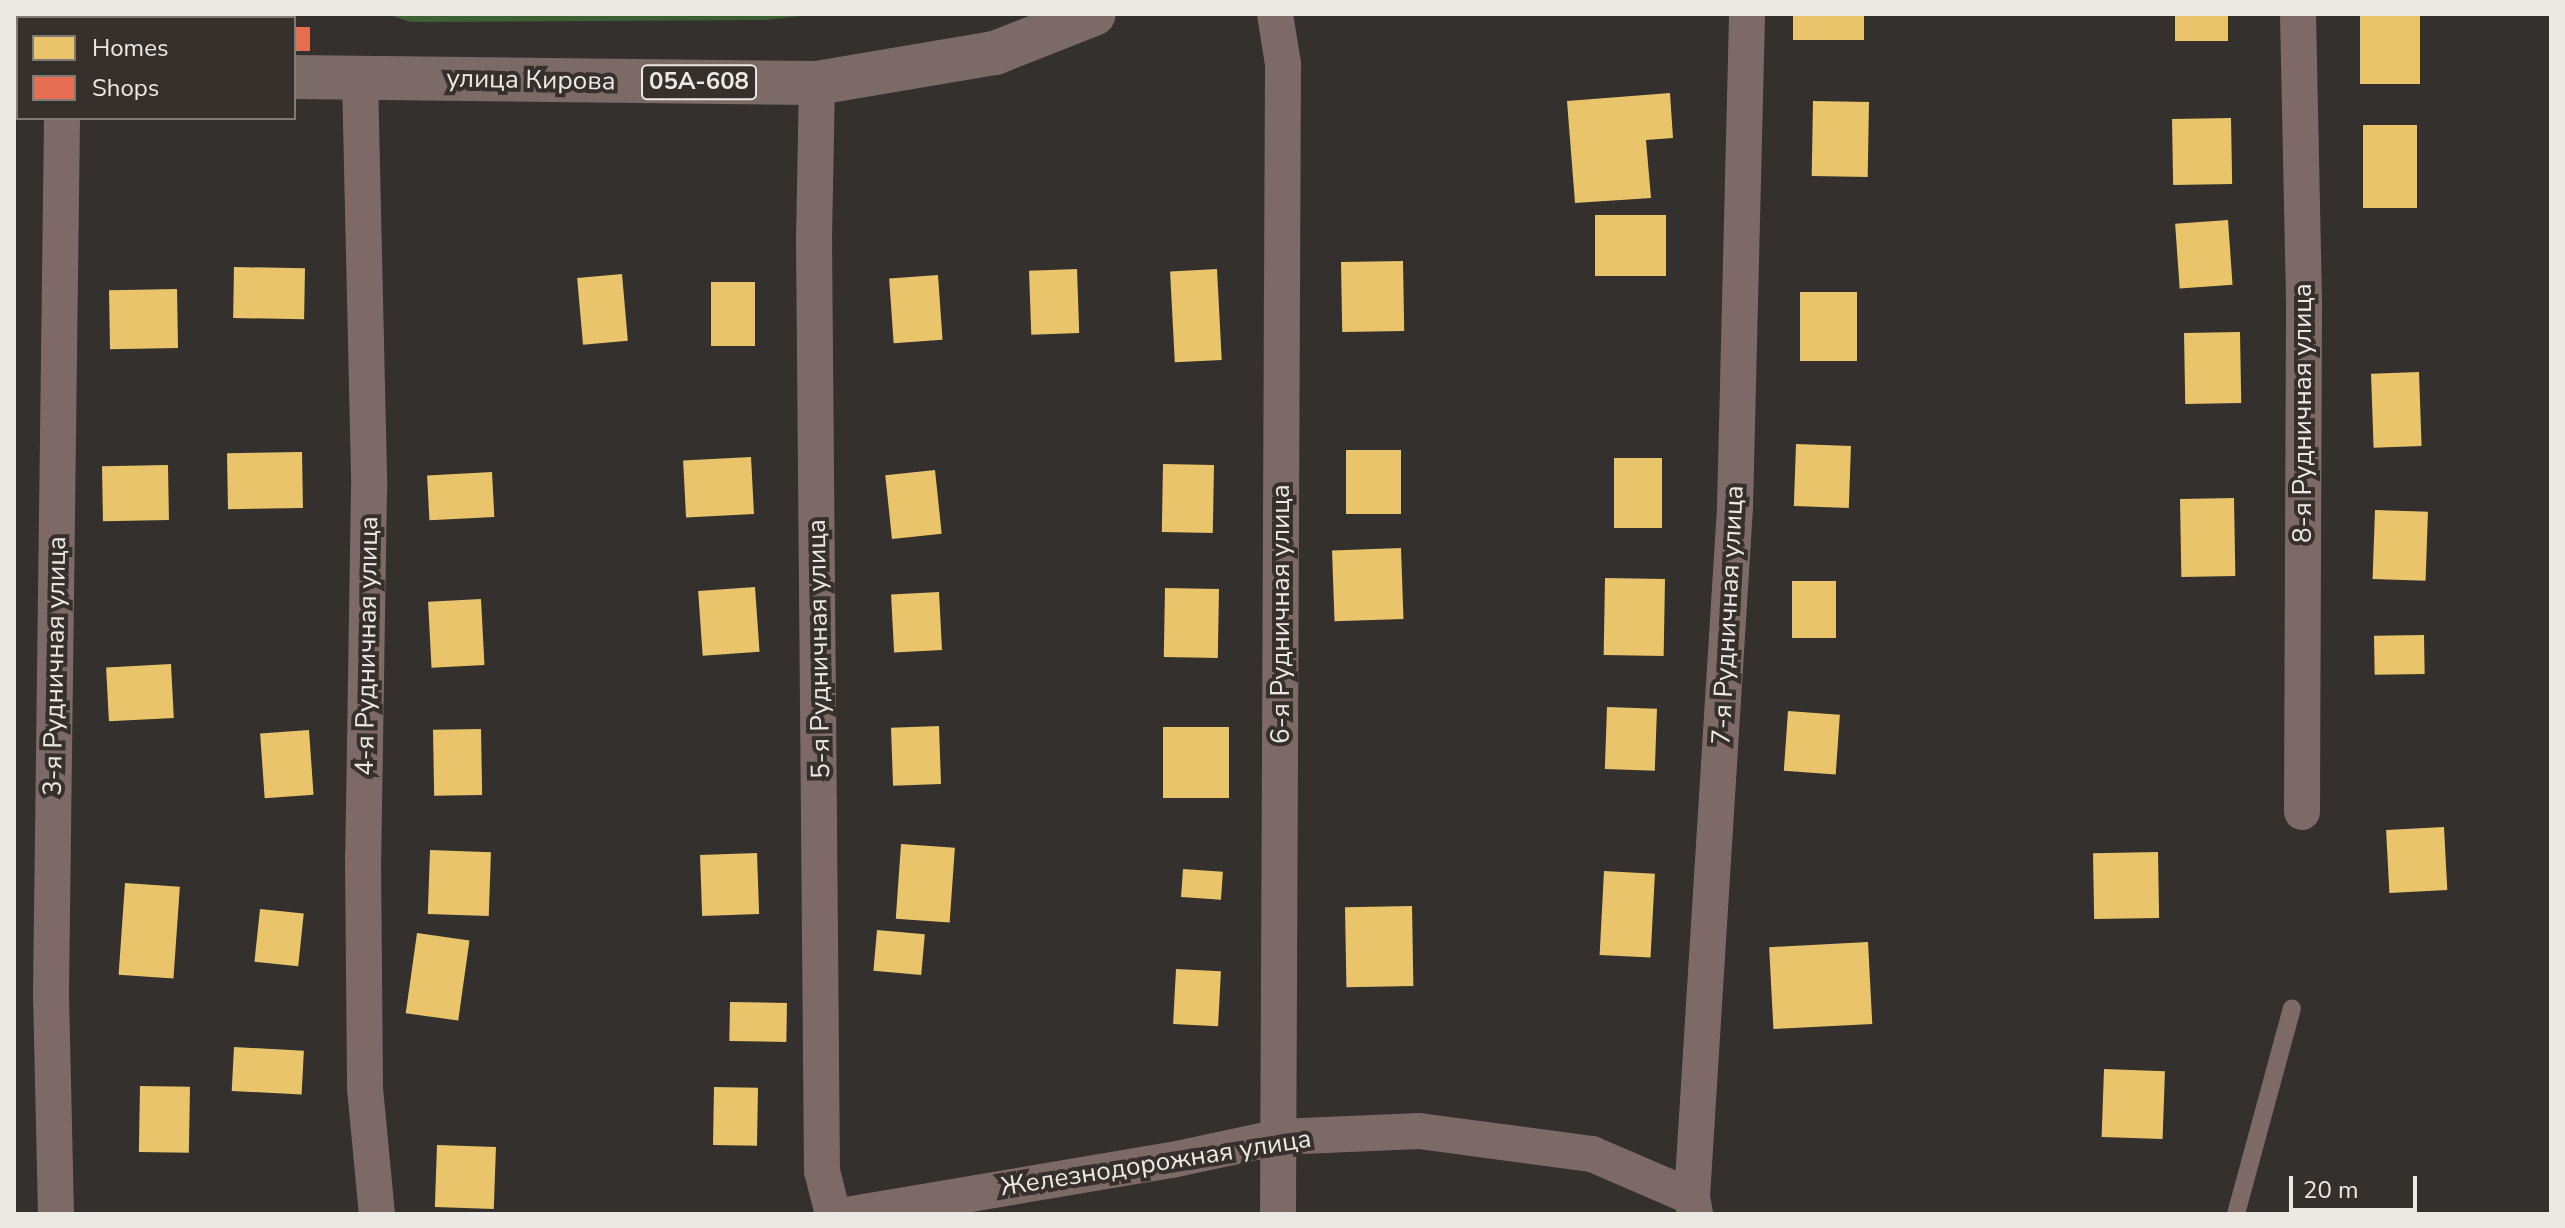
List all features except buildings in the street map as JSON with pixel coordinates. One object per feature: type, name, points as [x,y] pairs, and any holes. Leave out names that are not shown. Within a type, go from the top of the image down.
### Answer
[{"type":"main road","name":"улица Кирова","points":[[329,72],[817,83],[995,53],[1094,14]]},
{"type":"street","name":"6-я Рудничная улица","points":[[1275,14],[1283,64],[1278,1214]]},
{"type":"street","name":"7-я Рудничная улица","points":[[1693,1206],[1735,507],[1747,14]]},
{"type":"street","name":"8-я Рудничная улица","points":[[2298,14],[2304,307],[2302,812]]},
{"type":"street","name":"4-я Рудничная улица","points":[[329,72],[369,489],[363,856],[365,1088],[377,1214]]},
{"type":"street","name":"5-я Рудничная улица","points":[[817,83],[814,238],[822,1171],[833,1214]]},
{"type":"street","name":"3-я Рудничная улица","points":[[56,1214],[51,993],[62,120]]},
{"type":"street","name":"Железнодорожная улица","points":[[852,1214],[1172,1160],[1279,1137],[1419,1131],[1592,1154],[1693,1206]]},
{"type":"lane","points":[[2236,1214],[2292,1008]]},
{"type":"green space","points":[[386,14],[820,14],[765,20],[411,22]]}]
